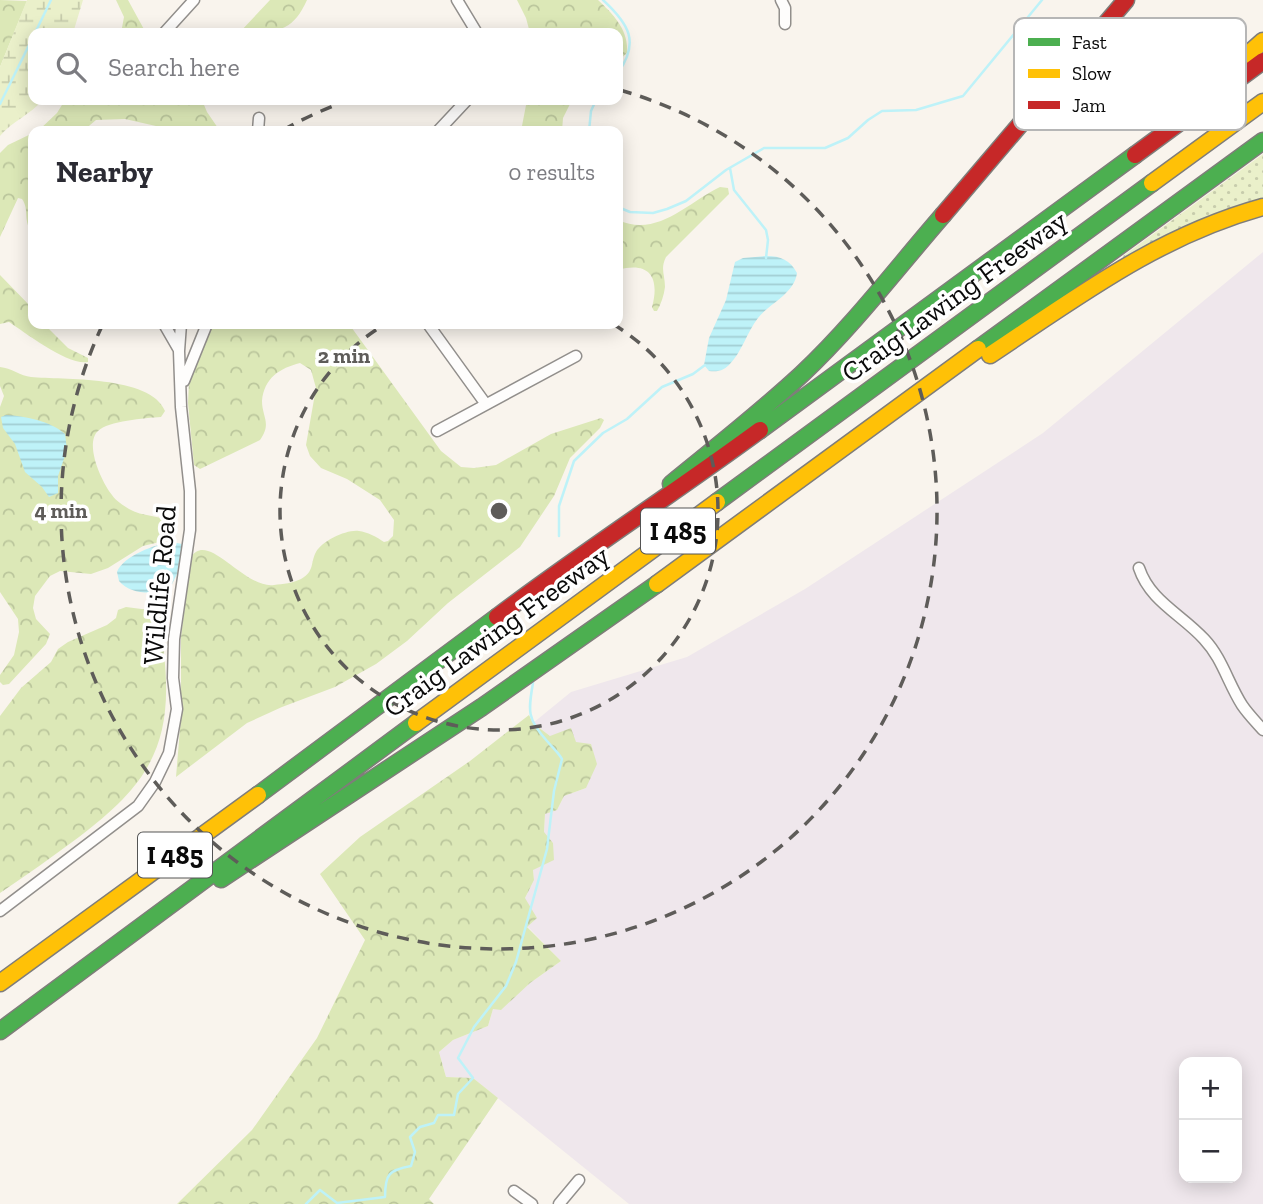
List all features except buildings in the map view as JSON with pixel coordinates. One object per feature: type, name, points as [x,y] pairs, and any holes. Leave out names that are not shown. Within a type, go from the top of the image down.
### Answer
[{"type":"highway","points":[[1111,18],[1126,0]]},
{"type":"highway","points":[[1246,56],[1263,41]]},
{"type":"highway","name":"Craig Lawing Freeway","points":[[1246,73],[1263,61]]},
{"type":"highway","name":"Craig Lawing Freeway","points":[[1246,114],[1263,102]]},
{"type":"highway","points":[[645,508],[688,468],[768,405],[803,373],[840,335],[1015,130]]},
{"type":"highway","points":[[1053,214],[1157,130]]},
{"type":"highway","name":"Craig Lawing Freeway","points":[[0,984],[645,508],[696,477],[1168,130]]},
{"type":"highway","name":"Craig Lawing Freeway","points":[[0,1031],[185,892],[1225,130]]},
{"type":"highway","points":[[94,962],[482,707],[720,539],[1263,141]]},
{"type":"highway","points":[[888,416],[939,388],[1159,246],[1220,219],[1263,207]]},
{"type":"street","points":[[169,28],[194,0]]},
{"type":"street","points":[[457,0],[474,28]]},
{"type":"street","points":[[781,0],[785,8],[785,24]]},
{"type":"street","points":[[443,126],[462,105]]},
{"type":"street","points":[[258,126],[259,118]]},
{"type":"street","points":[[167,329],[179,351]]},
{"type":"street","name":"Wildlife Road","points":[[0,911],[138,806],[155,782],[169,753],[177,709],[173,678],[174,639],[190,530],[181,395],[181,329]]},
{"type":"street","points":[[181,395],[185,375],[205,329]]},
{"type":"street","points":[[432,329],[485,403]]},
{"type":"street","points":[[437,430],[576,356]]},
{"type":"street","points":[[1139,568],[1151,592],[1203,638],[1218,656],[1241,703],[1263,730]]},
{"type":"street","points":[[559,1204],[579,1180]]},
{"type":"street","points":[[514,1191],[532,1204]]},
{"type":"shaded area","points":[[1263,252],[1263,1204],[629,1204],[473,1078],[446,1077],[439,1052],[453,1040],[488,1026],[493,1009],[561,961],[527,926],[525,898],[534,880],[533,870],[553,843],[544,833],[545,813],[557,810],[564,796],[586,788],[576,742],[550,736],[533,723],[571,692],[687,657],[805,589],[1043,433]]},
{"type":"green space","points":[[0,0],[27,1],[0,67]]},
{"type":"green space","points":[[27,0],[83,0],[75,28],[28,28],[28,105],[37,105],[0,136],[0,67]]},
{"type":"green space","points":[[116,0],[128,0],[143,28],[122,28],[124,17]]},
{"type":"green space","points":[[270,0],[307,0],[295,20],[282,28],[244,28]]},
{"type":"green space","points":[[517,0],[598,0],[622,28],[529,28]]},
{"type":"green space","points":[[623,30],[627,45],[627,53],[623,57]]},
{"type":"green space","points":[[62,105],[204,105],[217,126],[156,126],[125,119],[96,120],[89,126],[43,126]]},
{"type":"green space","points":[[526,105],[570,105],[562,126],[522,126]]},
{"type":"green space","points":[[28,135],[28,225],[26,207],[22,199],[18,198],[0,237],[0,153],[8,145]]},
{"type":"green space","points":[[1263,154],[1263,201],[1125,260],[1123,256]]},
{"type":"green space","points":[[720,187],[728,188],[729,194],[666,257],[663,269],[664,293],[657,311],[654,311],[652,307],[655,288],[650,274],[638,268],[623,269],[623,221],[646,225],[671,216]]},
{"type":"green space","points":[[0,275],[28,304],[28,329],[49,329],[68,348],[88,358],[88,362],[80,362],[59,354],[9,322],[0,324]]},
{"type":"green space","points":[[210,329],[353,329],[441,451],[461,467],[496,465],[551,434],[601,418],[604,420],[600,428],[570,458],[554,496],[520,547],[376,664],[335,687],[247,723],[176,777],[181,717],[181,637],[191,557],[198,551],[207,551],[251,579],[274,585],[305,576],[319,548],[342,534],[362,532],[384,542],[388,541],[393,536],[394,520],[380,500],[347,479],[321,468],[310,456],[306,445],[316,388],[311,370],[300,363],[274,375],[263,393],[266,424],[260,440],[200,469],[194,465],[188,403],[189,382]]},
{"type":"green space","points":[[0,367],[31,377],[125,385],[156,399],[165,411],[161,417],[127,421],[103,428],[94,437],[94,454],[104,482],[116,499],[134,512],[175,523],[177,530],[172,539],[143,546],[108,568],[91,574],[60,571],[50,576],[35,596],[33,608],[36,619],[50,634],[46,644],[9,684],[3,685],[0,675],[14,655],[19,632],[18,619],[0,592],[0,407],[4,396],[0,386]]},
{"type":"green space","points":[[126,607],[165,612],[165,713],[152,759],[139,780],[103,818],[0,893],[0,716],[21,688],[51,662],[58,649],[107,625],[116,618],[118,610]]},
{"type":"green space","points":[[529,715],[533,723],[550,736],[571,728],[576,742],[591,744],[597,764],[586,788],[564,796],[557,810],[545,814],[544,832],[553,843],[554,860],[533,870],[534,880],[525,898],[537,918],[527,927],[561,961],[530,983],[501,1010],[493,1009],[488,1026],[453,1040],[439,1052],[446,1077],[473,1078],[498,1098],[429,1199],[434,1204],[177,1204],[252,1130],[317,1038],[365,940],[320,874],[360,837],[470,761]]},
{"type":"water","points":[[766,256],[788,262],[797,273],[795,280],[787,293],[758,318],[729,365],[720,371],[709,371],[704,365],[709,338],[726,300],[735,262],[743,258]]},
{"type":"water","points":[[6,415],[45,423],[65,434],[67,450],[58,476],[58,493],[49,497],[25,472],[15,444],[3,428],[1,417]]},
{"type":"water","points":[[172,542],[182,544],[177,574],[169,590],[136,591],[119,581],[117,572],[126,561],[149,548]]},
{"type":"waterway","points":[[37,28],[51,0]]},
{"type":"waterway","points":[[603,0],[625,25],[628,34],[629,52],[623,65]]},
{"type":"waterway","points":[[1027,18],[1042,0]]},
{"type":"waterway","points":[[623,209],[653,213],[667,209],[686,201],[726,170],[764,148],[825,148],[848,138],[882,111],[916,110],[963,96],[1014,34]]},
{"type":"waterway","points":[[0,104],[28,47]]},
{"type":"waterway","points":[[590,126],[594,105]]},
{"type":"waterway","points":[[730,168],[734,190],[766,230],[766,258]]},
{"type":"waterway","points":[[559,536],[559,506],[574,461],[603,433],[627,419],[662,387],[693,374],[705,365]]},
{"type":"waterway","points":[[306,1204],[320,1190],[337,1203],[385,1197],[390,1174],[411,1166],[415,1152],[410,1137],[420,1127],[434,1123],[438,1115],[454,1115],[458,1094],[473,1078],[458,1058],[474,1027],[506,986],[516,962],[547,849],[554,791],[562,759],[532,720],[530,701],[533,683]]},
{"type":"traffic: fast","points":[[978,349],[1263,141]]},
{"type":"traffic: fast","points":[[760,430],[1135,155]]},
{"type":"traffic: fast","points":[[717,502],[1152,183]]},
{"type":"traffic: fast","points":[[671,484],[770,403],[821,356],[943,215]]},
{"type":"traffic: fast","points":[[221,879],[482,707],[657,584]]},
{"type":"traffic: fast","points":[[258,795],[497,617]]},
{"type":"traffic: fast","points":[[0,1031],[416,723]]},
{"type":"traffic: slow","points":[[1246,56],[1263,41]]},
{"type":"traffic: slow","points":[[1246,114],[1263,102]]},
{"type":"traffic: slow","points":[[1152,183],[1225,130]]},
{"type":"traffic: slow","points":[[990,355],[1088,290],[1154,251],[1225,219],[1263,207]]},
{"type":"traffic: slow","points":[[657,584],[978,349]]},
{"type":"traffic: slow","points":[[416,723],[717,502]]},
{"type":"traffic: slow","points":[[0,983],[258,795]]},
{"type":"traffic: jam","points":[[1111,18],[1126,0]]},
{"type":"traffic: jam","points":[[1246,73],[1263,61]]},
{"type":"traffic: jam","points":[[943,215],[1015,130]]},
{"type":"traffic: jam","points":[[1135,155],[1169,130]]},
{"type":"traffic: jam","points":[[497,617],[760,430]]}]
